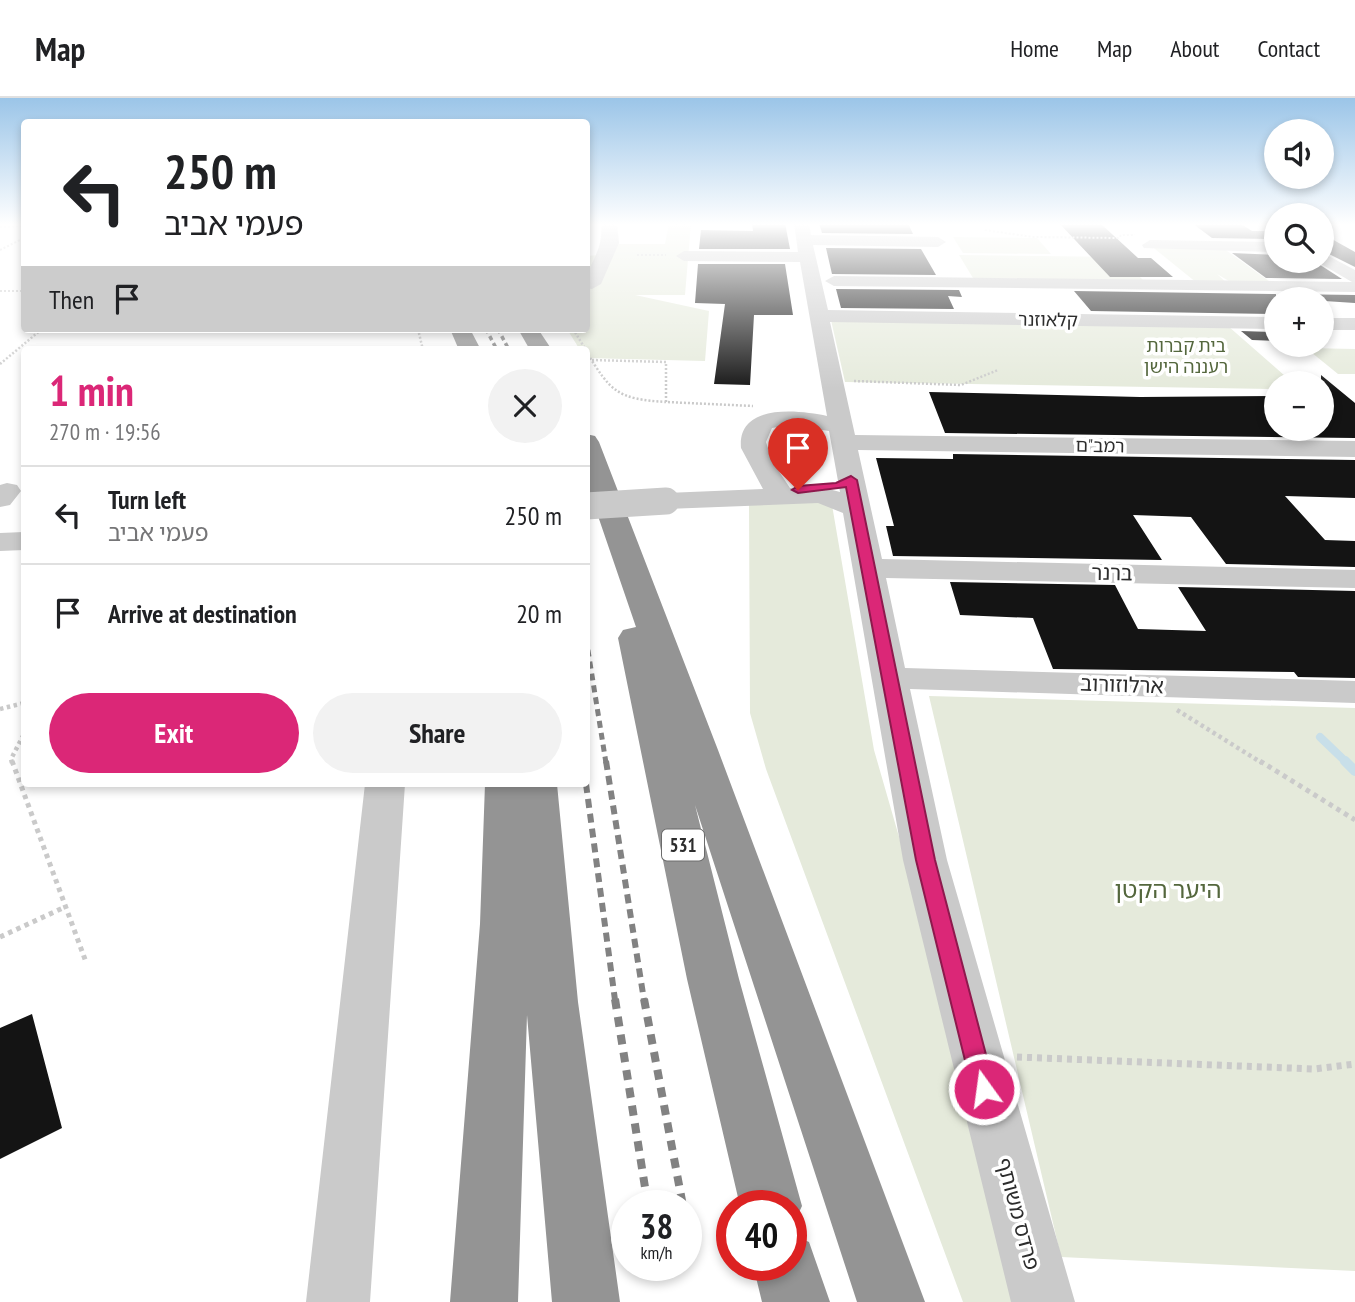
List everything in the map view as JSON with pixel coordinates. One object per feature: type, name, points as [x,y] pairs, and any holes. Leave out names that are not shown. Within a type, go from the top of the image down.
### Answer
[{"type":"highway","name":"531","points":[[591,477],[767,1190]]},
{"type":"highway","points":[[591,477],[891,1302]]},
{"type":"highway","points":[[484,1302],[505,924],[506,787]]},
{"type":"highway","points":[[536,787],[552,1002],[586,1302]]},
{"type":"highway","points":[[790,1281],[796,1302]]},
{"type":"street","points":[[592,284],[594,279]]},
{"type":"street","name":"פרדס משותף","points":[[812,279],[925,860],[975,1056],[1043,1302]]},
{"type":"street","points":[[958,279],[979,318]]},
{"type":"street","points":[[834,281],[1355,287]]},
{"type":"street","name":"קלאוזנר","points":[[820,316],[1264,323]]},
{"type":"street","points":[[1334,324],[1355,324]]},
{"type":"street","points":[[778,491],[761,464],[753,443],[755,433],[763,424],[787,417]]},
{"type":"street","name":"רמב\"ם","points":[[787,417],[842,434],[1355,449]]},
{"type":"street","points":[[591,477],[666,501],[854,494]]},
{"type":"street","points":[[666,501],[829,488],[854,494]]},
{"type":"street","points":[[0,542],[21,541]]},
{"type":"street","name":"ברנר","points":[[869,568],[1355,579]]},
{"type":"street","name":"ארלוזורוב","points":[[890,678],[1355,692]]},
{"type":"street","points":[[338,1302],[385,787]]},
{"type":"path","points":[[0,293],[21,292]]},
{"type":"path","points":[[22,346],[38,333]]},
{"type":"path","points":[[0,364],[21,347]]},
{"type":"path","points":[[590,357],[610,389],[626,400],[751,405],[787,417]]},
{"type":"path","points":[[592,360],[666,362],[666,402]]},
{"type":"path","points":[[832,381],[961,385],[998,370]]},
{"type":"path","points":[[1140,685],[1355,820]]},
{"type":"path","points":[[0,709],[21,704]]},
{"type":"path","points":[[21,740],[11,759],[21,786]]},
{"type":"path","points":[[21,787],[86,962]]},
{"type":"path","points":[[0,937],[65,906]]},
{"type":"path","points":[[975,1056],[1314,1069],[1355,1064]]},
{"type":"green space","points":[[590,279],[686,279],[685,295],[635,295],[709,311],[705,361],[590,358],[590,346],[578,346],[569,333],[590,333]]},
{"type":"green space","points":[[1192,279],[1223,279],[1228,284],[1197,283]]},
{"type":"green space","points":[[1226,279],[1266,279],[1273,284],[1234,284]]},
{"type":"green space","name":"בית קברות רעננה הישן","points":[[831,320],[1228,326],[1279,371],[1264,371],[1264,389],[845,382]]},
{"type":"green space","points":[[1334,349],[1355,349],[1355,374],[1338,374],[1317,357],[1334,357]]},
{"type":"green space","points":[[809,499],[832,505],[874,750],[1033,1302],[963,1302],[766,769],[750,713],[749,502]]},
{"type":"green space","name":"היער הקטן","points":[[929,696],[1355,708],[1355,1271],[1061,1257]]},
{"type":"building","points":[[697,279],[787,279],[793,315],[754,315],[750,385],[714,384],[725,304],[695,303]]},
{"type":"building","points":[[836,289],[959,290],[962,297],[948,296],[954,309],[841,308]]},
{"type":"building","points":[[1074,291],[1264,294],[1264,314],[1091,311]]},
{"type":"building","points":[[1334,295],[1355,295],[1355,303],[1334,302]]},
{"type":"building","points":[[1241,331],[1264,332],[1264,340],[1252,340]]},
{"type":"building","points":[[1334,386],[1355,403],[1355,438],[1334,438]]},
{"type":"building","points":[[929,392],[1140,397],[1264,396],[1264,437],[945,433]]},
{"type":"building","points":[[953,454],[1355,460],[1355,498],[1285,496],[1325,540],[1355,541],[1355,567],[1226,564],[1191,517],[1133,515],[1162,560],[893,556],[886,526],[894,526],[876,458],[953,459]]},
{"type":"building","points":[[950,582],[1115,585],[1138,629],[1206,631],[1178,587],[1355,591],[1355,678],[1298,677],[1294,672],[1053,669],[1033,618],[960,615]]},
{"type":"building","points":[[32,1014],[62,1128],[0,1159],[0,1028]]},
{"type":"waterway","points":[[1320,737],[1347,763]]},
{"type":"waterway","points":[[1347,763],[1355,771]]},
{"type":"railway","points":[[488,333],[495,346]]},
{"type":"railway","points":[[500,333],[507,346]]},
{"type":"railway","points":[[590,663],[606,763]]},
{"type":"railway","points":[[606,761],[644,1000]]},
{"type":"railway","points":[[586,787],[615,1000]]},
{"type":"railway","points":[[615,999],[645,1190]]},
{"type":"railway","points":[[644,999],[680,1190]]},
{"type":"route","points":[[798,490],[829,488],[851,480],[925,860],[984,1089]]}]
